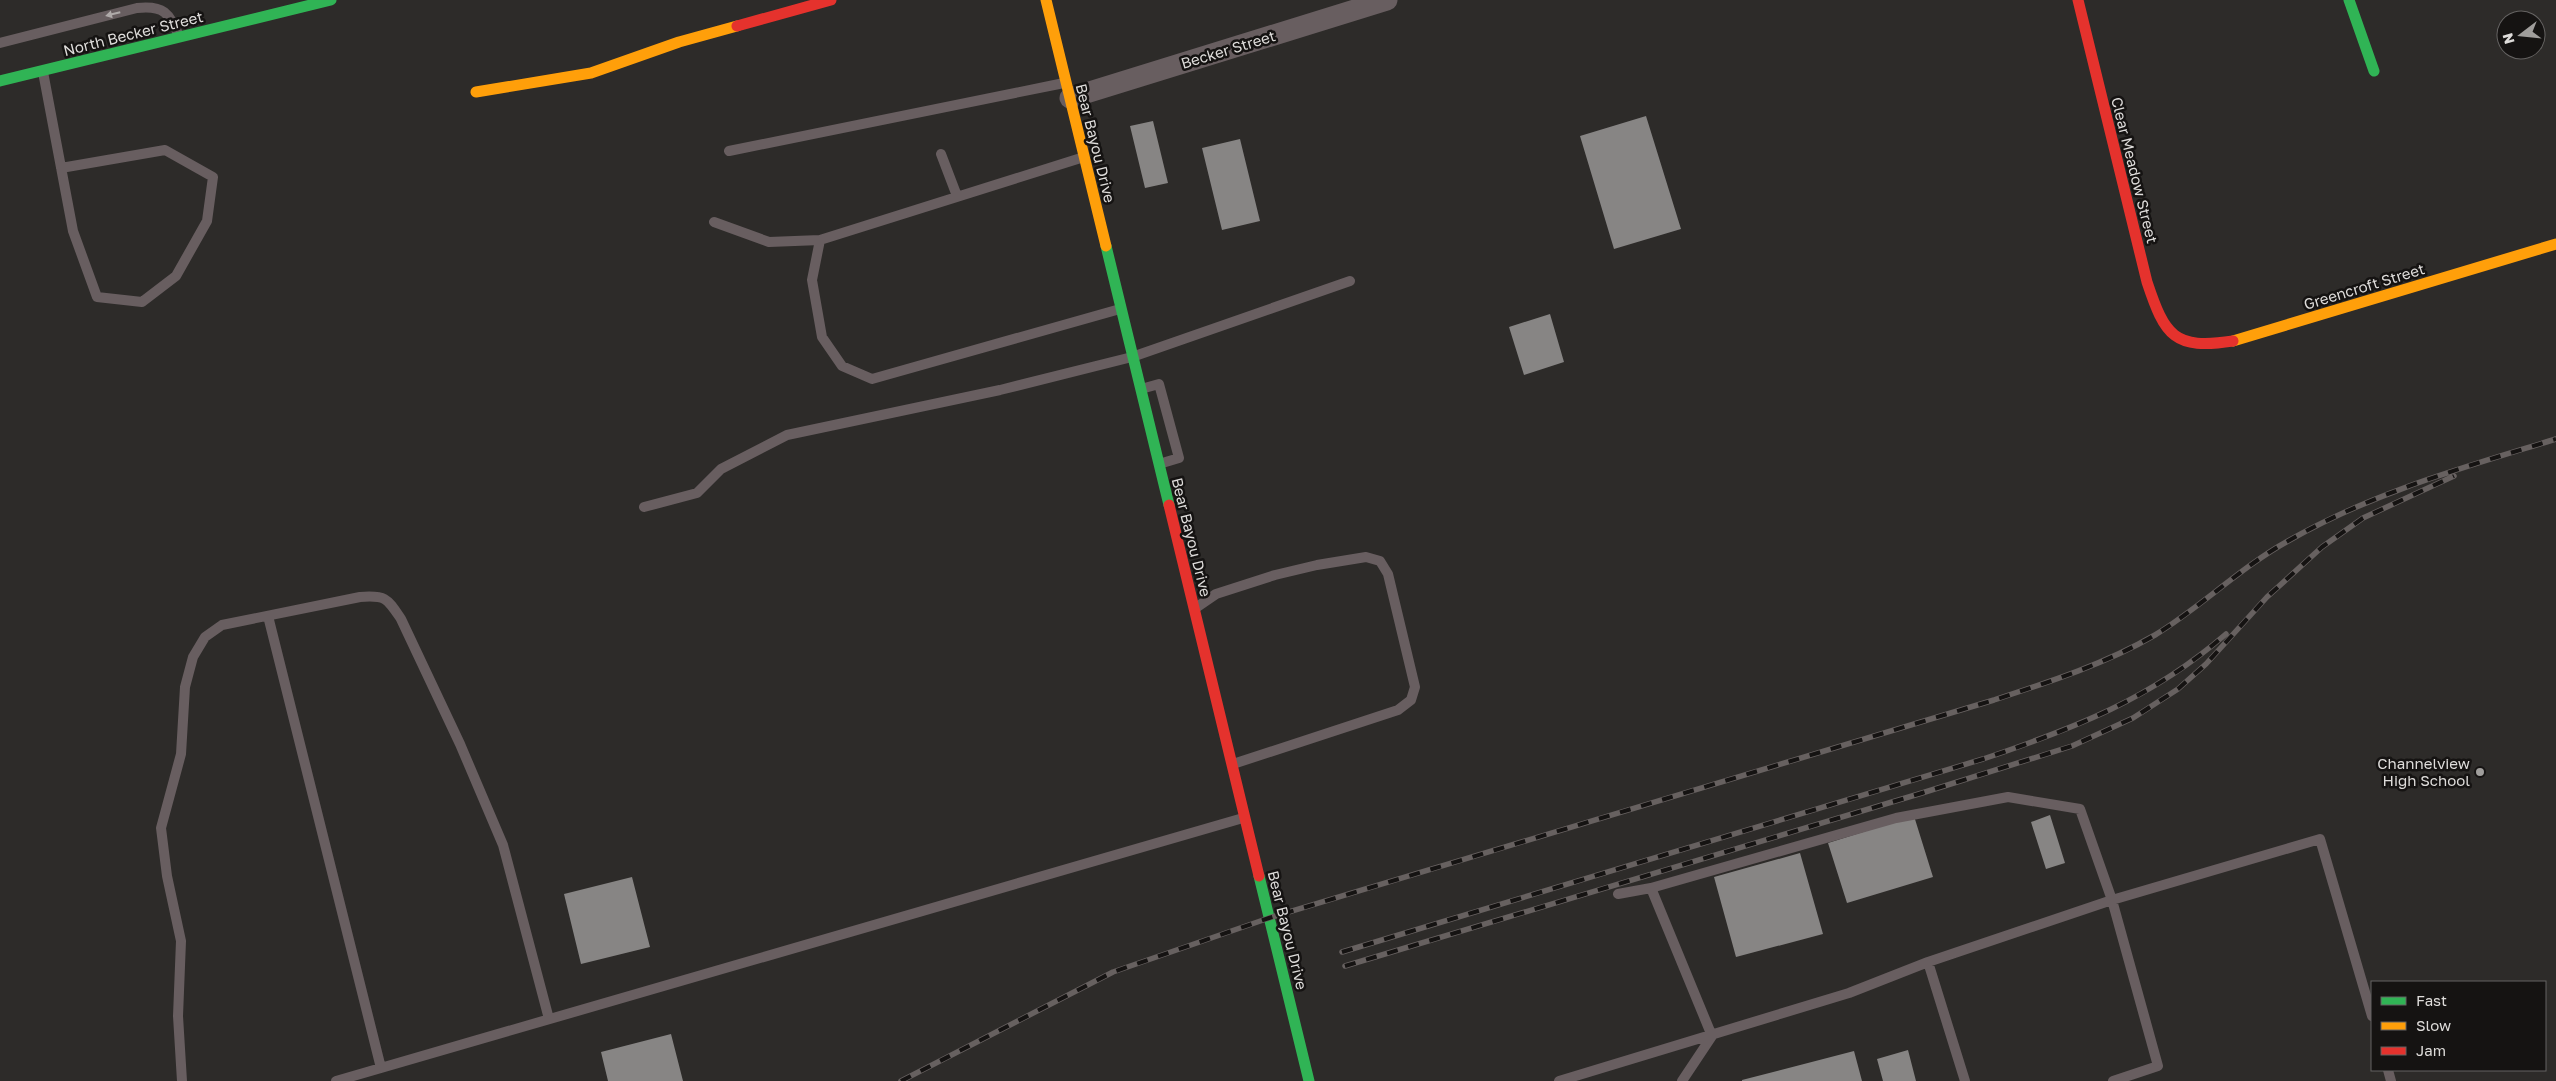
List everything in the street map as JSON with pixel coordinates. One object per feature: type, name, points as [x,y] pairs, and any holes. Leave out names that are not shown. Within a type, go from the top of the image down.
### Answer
[{"type":"street","name":"North Becker Street","points":[[0,81],[331,0]]},
{"type":"street","points":[[476,92],[591,73],[679,42],[831,0]]},
{"type":"street","name":"Bear Bayou Drive","points":[[1046,0],[1309,1081]]},
{"type":"street","name":"Becker Street","points":[[1068,91],[1387,0]]},
{"type":"street","name":"Clear Meadow Street","points":[[2078,0],[2147,282],[2158,318],[2178,340]]},
{"type":"street","points":[[2349,0],[2374,71]]},
{"type":"street","name":"Greencroft Street","points":[[2178,340],[2206,346],[2239,340],[2556,244]]},
{"type":"lane","points":[[0,43],[151,6],[163,10],[170,18],[179,37]]},
{"type":"lane","points":[[43,71],[61,168],[73,231],[97,297],[142,302],[176,276],[207,222],[213,177],[165,150],[61,168]]},
{"type":"lane","points":[[729,150],[1068,91]]},
{"type":"lane","points":[[941,154],[957,196]]},
{"type":"lane","points":[[714,222],[769,242],[820,240],[1084,157]]},
{"type":"lane","points":[[820,240],[812,280],[822,337],[842,366],[872,379],[1121,309]]},
{"type":"lane","points":[[644,507],[697,493],[721,469],[787,435],[1000,390],[1132,357],[1350,281]]},
{"type":"lane","points":[[1140,389],[1159,384],[1179,458],[1158,464]]},
{"type":"lane","points":[[1194,610],[1216,594],[1317,565],[1366,557],[1380,561],[1388,574],[1414,687],[1411,700],[1398,710],[1232,764]]},
{"type":"lane","points":[[182,1081],[178,1016],[181,941],[166,876],[162,828],[181,754],[185,686],[193,657],[205,637],[222,626],[360,597],[378,596],[388,600],[401,619],[460,744],[503,845],[549,1019]]},
{"type":"lane","points":[[268,616],[381,1068]]},
{"type":"lane","points":[[1618,894],[1651,888],[1896,818],[2008,797],[2080,809],[2112,900],[2158,1066],[2113,1081]]},
{"type":"lane","points":[[336,1081],[1244,817]]},
{"type":"lane","points":[[1559,1081],[1849,993],[1928,962],[2112,900],[2320,839],[2371,1013]]},
{"type":"lane","points":[[1651,888],[1712,1036]]},
{"type":"lane","points":[[1928,962],[1965,1081]]},
{"type":"lane","points":[[1682,1081],[1712,1036]]},
{"type":"building","points":[[1646,116],[1681,229],[1614,249],[1580,136]]},
{"type":"building","points":[[1153,121],[1168,183],[1145,188],[1130,126]]},
{"type":"building","points":[[1240,139],[1260,221],[1222,230],[1202,148]]},
{"type":"building","points":[[1550,314],[1564,362],[1524,375],[1509,327]]},
{"type":"building","points":[[2050,815],[2065,863],[2046,869],[2031,822]]},
{"type":"building","points":[[1914,816],[1933,877],[1847,903],[1828,843]]},
{"type":"building","points":[[1800,853],[1823,934],[1736,957],[1714,877]]},
{"type":"building","points":[[632,877],[650,947],[581,964],[564,894]]},
{"type":"building","points":[[671,1034],[683,1081],[608,1081],[601,1052]]},
{"type":"building","points":[[1908,1050],[1916,1081],[1883,1081],[1877,1059]]},
{"type":"building","points":[[1854,1051],[1862,1081],[1742,1081],[1742,1080]]},
{"type":"railway","points":[[901,1081],[1113,972],[1269,918],[1994,700],[2076,672],[2116,655],[2155,635],[2271,551],[2320,524],[2353,508],[2419,482],[2556,439]]},
{"type":"railway","points":[[1345,966],[1922,793],[2072,746],[2133,718],[2178,689],[2206,664],[2267,597],[2322,547],[2363,518],[2454,476]]},
{"type":"railway","points":[[1342,952],[1983,759],[2049,736],[2081,723],[2140,694],[2198,657],[2226,634]]},
{"type":"traffic: fast","points":[[0,81],[331,0]]},
{"type":"traffic: fast","points":[[2349,0],[2374,71]]},
{"type":"traffic: fast","points":[[1106,246],[1169,505]]},
{"type":"traffic: fast","points":[[1259,876],[1309,1081]]},
{"type":"traffic: slow","points":[[1046,0],[1106,246]]},
{"type":"traffic: slow","points":[[476,92],[591,73],[679,42],[737,26]]},
{"type":"traffic: slow","points":[[2233,341],[2556,244]]},
{"type":"traffic: jam","points":[[737,26],[831,0]]},
{"type":"traffic: jam","points":[[2078,0],[2153,300],[2167,327],[2185,341],[2197,343],[2233,341]]},
{"type":"traffic: jam","points":[[1169,505],[1259,876]]},
{"type":"place","name":"Channelview High School","points":[[2480,772]]}]
